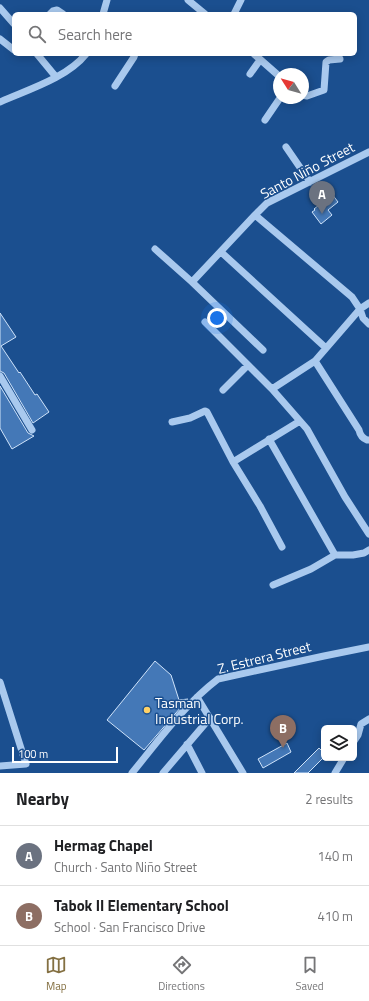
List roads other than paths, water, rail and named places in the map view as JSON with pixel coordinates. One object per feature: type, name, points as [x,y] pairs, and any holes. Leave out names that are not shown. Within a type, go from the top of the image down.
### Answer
[{"type":"street","points":[[106,12],[107,0]]},
{"type":"street","points":[[188,0],[203,12]]},
{"type":"street","points":[[235,12],[240,0]]},
{"type":"street","points":[[0,8],[12,22]]},
{"type":"street","points":[[0,39],[12,48]]},
{"type":"street","points":[[39,56],[56,77]]},
{"type":"street","points":[[0,102],[56,77],[74,66],[84,56]]},
{"type":"street","points":[[115,86],[134,56]]},
{"type":"street","points":[[250,74],[257,56],[273,71]]},
{"type":"street","points":[[309,95],[324,90],[326,62],[329,60],[340,59]]},
{"type":"street","points":[[265,120],[276,104]]},
{"type":"street","points":[[286,147],[310,182]]},
{"type":"street","name":"Santo Niño Street","points":[[192,282],[267,203],[369,152]]},
{"type":"street","points":[[255,215],[352,297],[360,309],[363,318],[369,324]]},
{"type":"street","points":[[155,249],[263,350]]},
{"type":"street","points":[[221,252],[326,348]]},
{"type":"street","points":[[272,389],[315,360],[360,309],[369,303]]},
{"type":"street","points":[[205,322],[272,389],[307,429],[345,497],[369,534]]},
{"type":"street","points":[[315,360],[359,430],[360,434],[363,438],[369,440]]},
{"type":"street","points":[[223,390],[248,365]]},
{"type":"street","points":[[0,376],[32,430]]},
{"type":"street","points":[[172,422],[190,418],[205,411],[207,412],[233,462],[260,506],[282,547]]},
{"type":"street","points":[[233,462],[300,421]]},
{"type":"street","points":[[269,439],[335,555]]},
{"type":"street","points":[[273,585],[311,569],[335,555],[353,555],[364,553],[369,550]]},
{"type":"street","name":"Z. Estrera Street","points":[[132,773],[173,722],[197,697],[218,679],[324,656],[369,648]]},
{"type":"street","points":[[0,682],[26,764],[0,766]]},
{"type":"street","points":[[197,697],[243,773]]},
{"type":"street","points":[[164,772],[210,718]]},
{"type":"street","points":[[357,736],[361,724],[369,719]]},
{"type":"street","points":[[187,744],[202,773]]},
{"type":"street","points":[[335,773],[342,761]]},
{"type":"place","name":"Hermag Chapel","points":[[322,214]]},
{"type":"place","name":"Tasman Industrial Corp.","points":[[147,710]]},
{"type":"place","name":"Tabok II Elementary School","points":[[283,748]]}]
